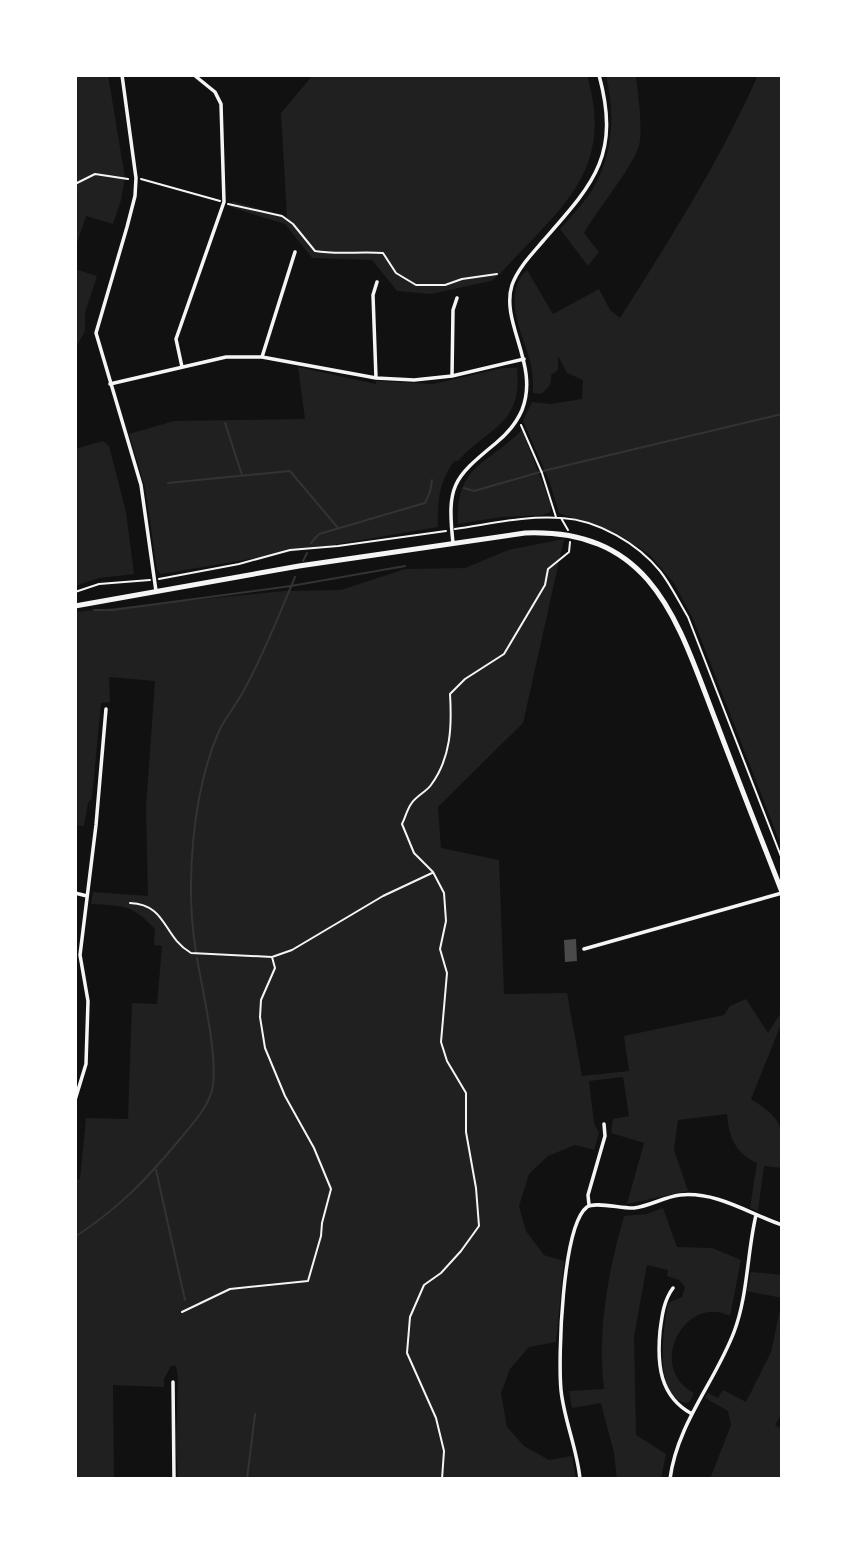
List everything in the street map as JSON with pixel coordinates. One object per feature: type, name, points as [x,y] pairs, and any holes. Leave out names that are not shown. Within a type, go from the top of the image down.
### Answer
[{"type":"main road","points":[[75,606],[525,533],[570,535],[589,540],[620,556],[648,579],[666,603],[691,659],[782,893]]},
{"type":"street","points":[[122,75],[136,178],[135,196],[96,327],[97,339],[141,485],[156,591]]},
{"type":"street","points":[[182,367],[176,339],[224,202],[221,104],[215,92],[194,75]]},
{"type":"street","points":[[453,543],[452,498],[457,480],[467,467],[504,436],[517,421],[526,396],[527,376],[510,303],[512,286],[522,267],[589,187],[601,163],[606,144],[607,114],[599,75]]},
{"type":"street","points":[[262,357],[295,253]]},
{"type":"street","points":[[376,378],[373,295],[377,282]]},
{"type":"street","points":[[452,376],[453,310],[457,298]]},
{"type":"street","points":[[110,384],[226,357],[262,357],[376,378],[414,380],[452,376],[524,359]]},
{"type":"street","points":[[75,1100],[86,1064],[88,1001],[80,955],[106,709]]},
{"type":"street","points":[[75,893],[88,896]]},
{"type":"street","points":[[584,949],[782,893]]},
{"type":"street","points":[[580,1479],[561,1391],[560,1342],[567,1266],[576,1227],[580,1216],[589,1205],[588,1195],[605,1136],[604,1124]]},
{"type":"street","points":[[589,1205],[634,1208],[673,1197],[693,1195],[710,1197],[782,1225]]},
{"type":"street","points":[[670,1479],[673,1457],[736,1326],[756,1215]]},
{"type":"street","points":[[673,1288],[667,1296],[662,1319],[658,1362],[660,1374],[672,1398],[692,1414]]},
{"type":"street","points":[[173,1382],[174,1479]]},
{"type":"path","points":[[75,184],[95,174],[128,179]]},
{"type":"path","points":[[140,178],[282,216],[315,251],[337,255],[383,253],[396,274],[416,285],[445,285],[461,279],[497,274]]},
{"type":"path","points":[[517,421],[524,428],[553,502],[556,518]]},
{"type":"path","points":[[442,1479],[444,1451],[436,1418],[407,1353],[410,1317],[424,1285],[461,1251],[479,1226],[477,1188],[466,1132],[466,1093],[447,1061],[441,1042],[447,973],[440,949],[446,922],[444,893],[433,872],[414,853],[402,824],[411,803],[435,778],[449,745],[452,724],[450,694],[465,679],[505,654],[545,585],[548,569],[569,552],[570,535],[561,518]]},
{"type":"path","points":[[458,529],[509,520],[561,518],[588,524],[621,540],[647,558],[670,585],[688,617],[782,859]]},
{"type":"path","points":[[160,579],[239,564],[290,550],[445,531]]},
{"type":"path","points":[[75,592],[99,584],[151,580]]},
{"type":"path","points":[[130,903],[147,905],[156,911],[172,937],[191,953],[272,957],[302,944],[383,896],[433,872]]},
{"type":"path","points":[[182,1312],[230,1289],[308,1281],[321,1236],[331,1189],[314,1148],[285,1096],[265,1048],[260,1017],[261,1000],[275,968],[272,957]]},
{"type":"shaded area","points":[[75,75],[108,75],[125,178],[113,224],[86,216],[75,249]]},
{"type":"shaded area","points":[[313,75],[587,75],[594,109],[594,138],[588,164],[561,208],[491,281],[431,294],[397,291],[372,260],[312,258],[285,224],[230,207],[232,201],[287,217],[281,113]]},
{"type":"shaded area","points":[[606,75],[636,75],[640,140],[633,160],[584,233],[599,252],[588,266],[560,229],[592,191],[608,152],[611,126]]},
{"type":"shaded area","points":[[758,75],[782,75],[782,848],[694,621],[674,583],[650,555],[616,533],[559,513],[549,480],[523,421],[532,402],[551,404],[582,399],[583,380],[567,373],[558,356],[558,370],[551,375],[549,386],[541,394],[533,393],[531,365],[516,316],[515,303],[519,280],[527,270],[553,314],[599,289],[610,310],[620,318],[711,169]]},
{"type":"shaded area","points":[[75,269],[97,276],[85,313],[85,331],[75,349]]},
{"type":"shaded area","points":[[298,367],[376,384],[376,381],[433,384],[503,368],[517,368],[517,387],[515,402],[501,423],[458,461],[454,461],[449,469],[440,492],[438,527],[161,574],[157,570],[145,487],[129,434],[174,421],[305,419]]},
{"type":"shaded area","points":[[522,430],[551,505],[550,512],[458,524],[458,504],[468,478],[476,468]]},
{"type":"shaded area","points":[[103,441],[109,446],[126,512],[134,574],[99,578],[75,586],[75,444],[78,448]]},
{"type":"shaded area","points":[[564,539],[523,723],[438,807],[441,848],[499,860],[504,994],[567,993],[582,1076],[629,1071],[624,1036],[724,1015],[730,1006],[746,999],[768,1033],[782,1011],[782,1022],[751,1099],[777,1120],[782,1135],[782,1168],[764,1166],[758,1211],[750,1208],[757,1163],[743,1154],[734,1143],[727,1114],[678,1120],[674,1150],[688,1191],[627,1204],[644,1143],[611,1133],[613,1119],[629,1116],[623,1077],[589,1081],[594,1123],[599,1133],[594,1150],[575,1145],[548,1156],[529,1174],[519,1206],[526,1231],[544,1255],[564,1261],[556,1342],[529,1347],[510,1369],[501,1393],[507,1427],[524,1446],[549,1460],[572,1456],[576,1479],[178,1479],[178,1376],[176,1366],[171,1366],[164,1379],[164,1387],[113,1385],[114,1479],[75,1479],[75,1180],[80,1179],[86,1118],[128,1119],[132,1003],[157,1004],[162,946],[154,945],[155,929],[140,915],[120,906],[91,904],[93,892],[148,896],[146,807],[155,681],[109,677],[110,702],[101,703],[92,798],[88,803],[84,826],[75,825],[75,612],[284,591],[341,590],[405,569],[465,568],[508,550]]},
{"type":"shaded area","points":[[663,1208],[677,1247],[712,1248],[741,1260],[730,1316],[714,1312],[699,1315],[686,1323],[677,1336],[672,1351],[673,1367],[680,1381],[694,1393],[686,1403],[675,1397],[668,1387],[663,1359],[668,1303],[682,1297],[685,1287],[679,1280],[667,1276],[668,1270],[647,1265],[634,1336],[636,1435],[666,1454],[661,1479],[617,1479],[614,1453],[601,1403],[572,1408],[569,1391],[604,1389],[602,1345],[605,1302],[624,1216],[647,1214]]},
{"type":"shaded area","points":[[751,1272],[782,1275],[782,1298],[747,1291]]},
{"type":"shaded area","points":[[782,1300],[782,1413],[775,1425],[782,1429],[782,1479],[710,1479],[731,1425],[728,1411],[705,1398],[708,1393],[718,1398],[723,1390],[746,1402],[771,1352]]},
{"type":"building","points":[[576,939],[577,961],[565,962],[564,940]]},
{"type":"waterway","points":[[464,488],[474,491],[547,470],[782,414]]},
{"type":"waterway","points":[[225,423],[242,475]]},
{"type":"waterway","points":[[168,483],[290,471],[338,528]]},
{"type":"waterway","points":[[311,543],[319,534],[425,503],[432,480]]},
{"type":"waterway","points":[[303,561],[307,553]]},
{"type":"waterway","points":[[94,610],[112,610],[291,586],[405,566]]},
{"type":"waterway","points":[[196,952],[191,869],[202,782],[219,731],[258,663],[295,577]]},
{"type":"waterway","points":[[75,1237],[106,1215],[144,1180],[205,1107],[211,1093],[214,1072],[209,1022],[197,958]]},
{"type":"waterway","points":[[156,1170],[185,1300]]},
{"type":"waterway","points":[[247,1479],[255,1414]]}]
